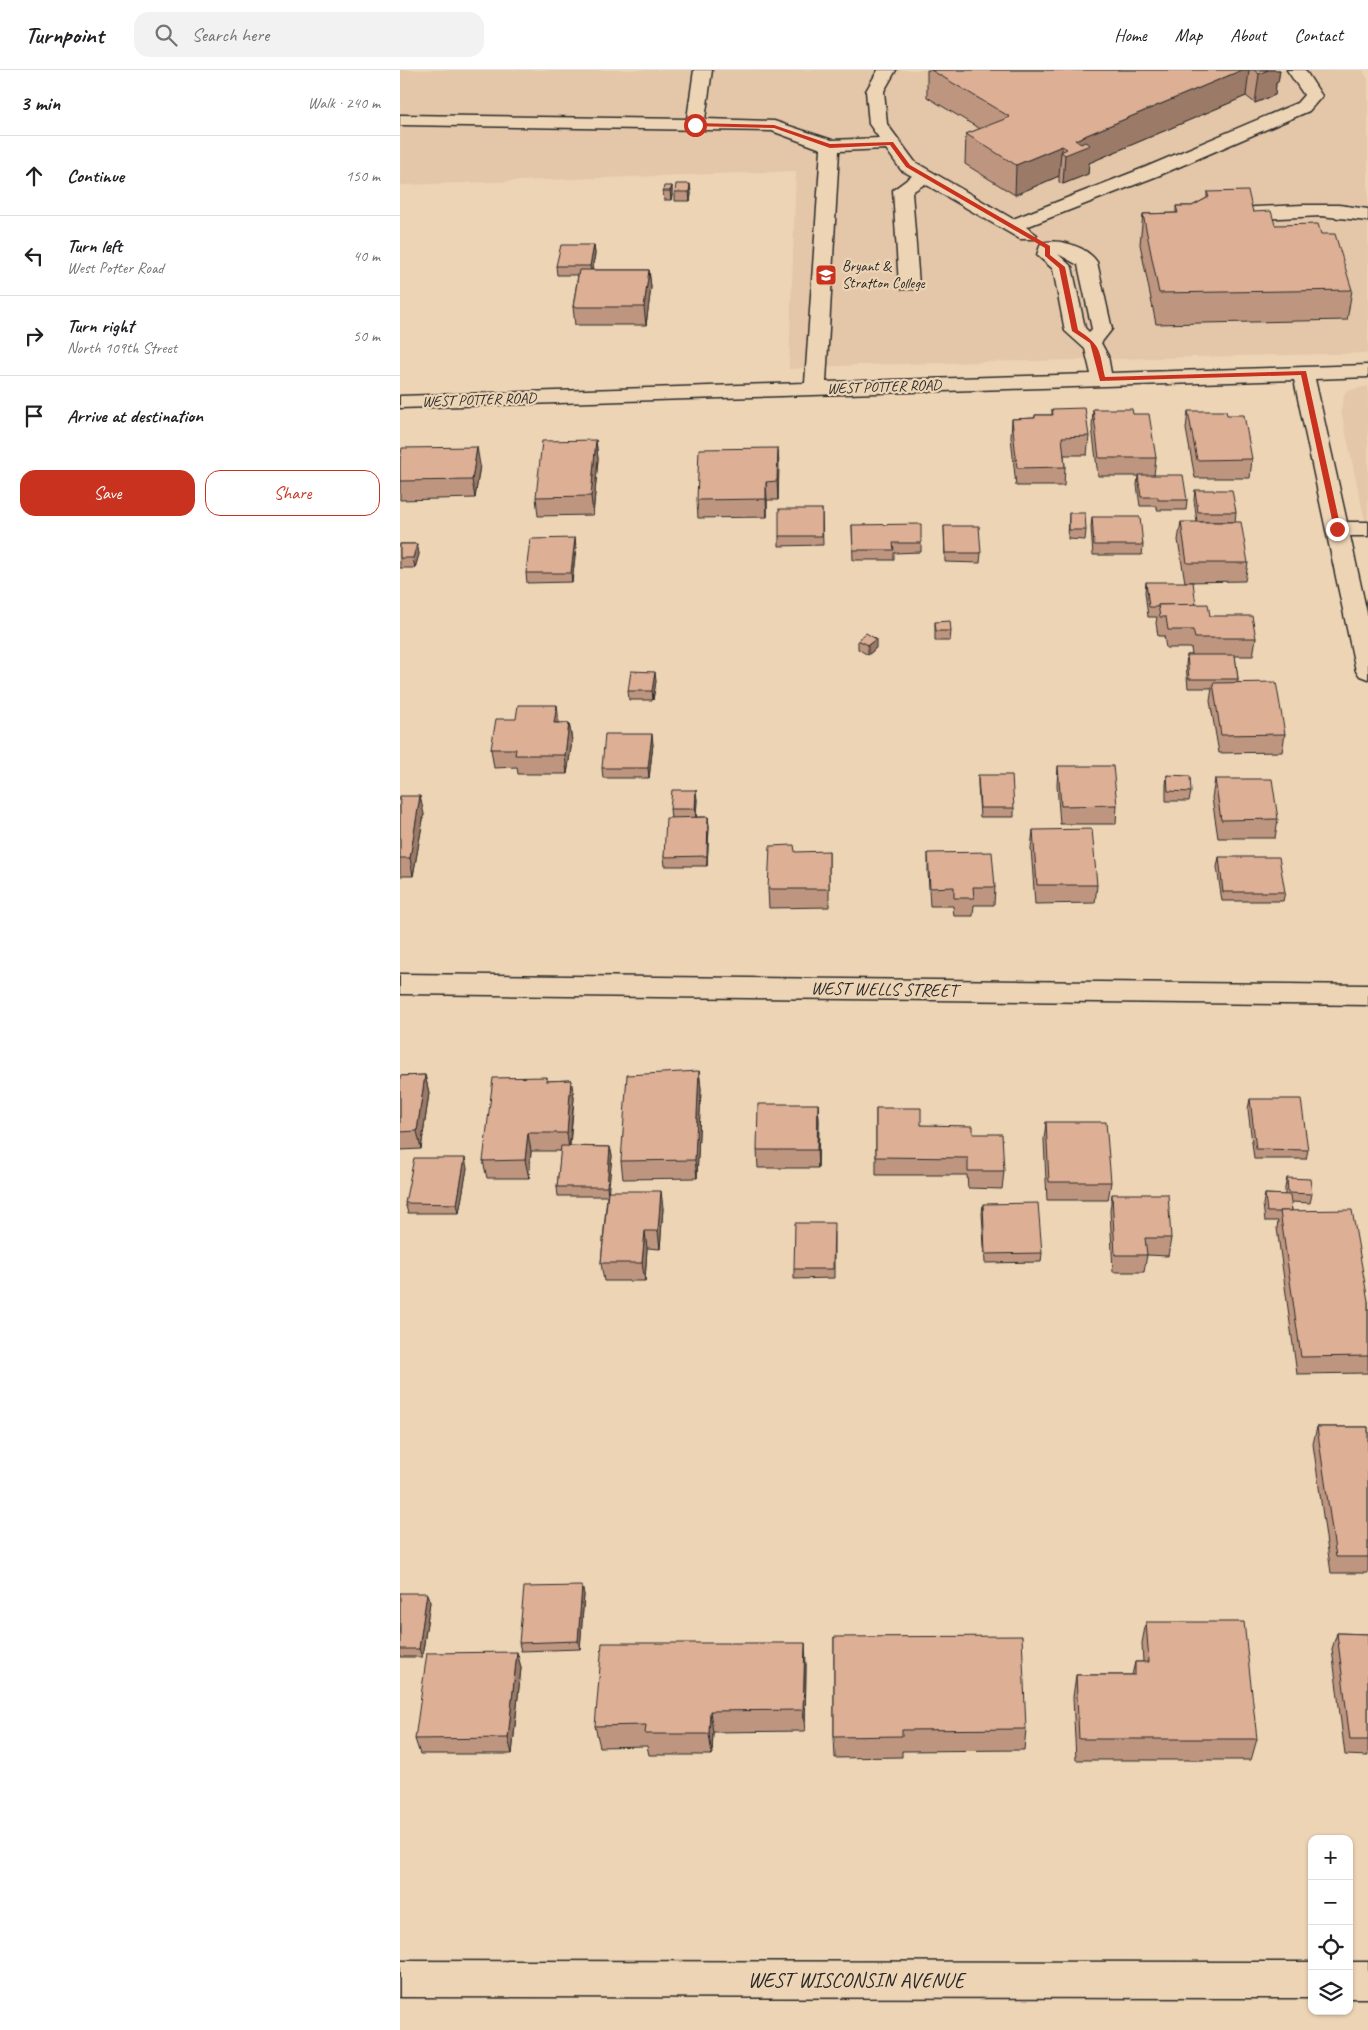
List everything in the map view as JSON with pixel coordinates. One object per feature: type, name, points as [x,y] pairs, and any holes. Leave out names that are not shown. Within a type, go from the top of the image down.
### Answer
[{"type":"street","points":[[695,125],[703,70]]},
{"type":"street","points":[[888,70],[875,91],[878,124],[908,166],[1048,247],[1066,249],[1087,262],[1102,329],[1092,342]]},
{"type":"street","points":[[1012,226],[1153,171],[1303,107],[1313,96],[1296,70]]},
{"type":"street","points":[[400,120],[774,126],[830,146],[891,143]]},
{"type":"street","points":[[815,389],[830,146]]},
{"type":"street","points":[[909,285],[902,190],[924,176]]},
{"type":"street","points":[[1214,214],[1314,212],[1368,215]]},
{"type":"street","points":[[1048,247],[1047,255],[1062,267],[1075,331],[1092,342],[1096,349],[1102,379]]},
{"type":"street","name":"WEST POTTER ROAD","points":[[400,402],[1368,371]]},
{"type":"street","points":[[1303,373],[1368,671]]},
{"type":"street","points":[[1337,529],[1368,529]]},
{"type":"street","name":"WEST WELLS STREET","points":[[400,984],[1368,995]]},
{"type":"street","name":"WEST WISCONSIN AVENUE","points":[[400,1979],[1308,1980]]},
{"type":"street","points":[[1353,1980],[1368,1980]]},
{"type":"shaded area","points":[[400,70],[1363,70],[1368,79],[1368,353],[859,365],[789,369],[796,171],[400,185]]},
{"type":"shaded area","points":[[1368,386],[1368,534],[1341,411],[1345,392]]},
{"type":"building","points":[[931,70],[1242,70],[1075,140],[1081,144],[1085,142],[1090,145],[1065,155],[1061,152],[1067,149],[1062,146],[1016,165],[966,134],[1010,117]]},
{"type":"building","points":[[1254,70],[1268,70],[1259,74]]},
{"type":"building","points":[[676,184],[690,184],[689,192],[675,192]]},
{"type":"building","points":[[664,186],[672,186],[670,191],[663,191]]},
{"type":"building","points":[[1248,191],[1253,212],[1271,211],[1275,225],[1318,224],[1321,234],[1335,234],[1352,290],[1159,293],[1143,214],[1178,213],[1176,206],[1192,206],[1209,197],[1207,192]]},
{"type":"building","points":[[561,245],[594,245],[590,266],[556,266]]},
{"type":"building","points":[[579,270],[649,270],[644,307],[573,307]]},
{"type":"building","points":[[1085,408],[1089,436],[1062,437],[1065,467],[1017,468],[1012,419],[1035,418],[1035,415],[1053,415],[1052,409]]},
{"type":"building","points":[[1093,409],[1132,409],[1133,414],[1149,414],[1156,458],[1099,458]]},
{"type":"building","points":[[1188,411],[1226,411],[1227,415],[1244,415],[1252,459],[1197,460]]},
{"type":"building","points":[[596,440],[591,496],[536,497],[542,441]]},
{"type":"building","points":[[477,447],[472,480],[400,481],[402,448]]},
{"type":"building","points":[[778,448],[777,481],[766,482],[766,499],[697,500],[699,449]]},
{"type":"building","points":[[1138,475],[1183,475],[1187,500],[1158,500],[1158,497],[1141,497]]},
{"type":"building","points":[[1195,490],[1232,490],[1236,512],[1198,512]]},
{"type":"building","points":[[779,509],[822,509],[822,536],[779,536]]},
{"type":"building","points":[[1069,513],[1085,513],[1086,530],[1069,530]]},
{"type":"building","points":[[1092,517],[1140,517],[1143,545],[1094,545]]},
{"type":"building","points":[[1181,522],[1241,522],[1248,563],[1187,563]]},
{"type":"building","points":[[921,524],[921,543],[893,543],[894,550],[853,550],[852,525]]},
{"type":"building","points":[[944,526],[979,526],[981,553],[945,553]]},
{"type":"building","points":[[575,538],[571,573],[526,573],[530,539]]},
{"type":"building","points":[[400,544],[417,544],[413,558],[400,558]]},
{"type":"building","points":[[1146,582],[1193,582],[1196,605],[1158,605],[1158,607],[1149,607]]},
{"type":"building","points":[[1208,604],[1210,616],[1252,616],[1256,638],[1195,638],[1193,630],[1168,630],[1166,617],[1160,617],[1158,605]]},
{"type":"building","points":[[950,621],[951,631],[936,631],[935,622]]},
{"type":"building","points":[[866,633],[876,639],[868,645],[858,640]]},
{"type":"building","points":[[1187,655],[1235,655],[1238,679],[1189,679]]},
{"type":"building","points":[[631,671],[655,672],[652,691],[628,691]]},
{"type":"building","points":[[1276,682],[1285,734],[1221,735],[1213,683]]},
{"type":"building","points":[[518,705],[557,705],[554,723],[569,723],[565,755],[515,755],[516,749],[491,749],[496,719],[516,719]]},
{"type":"building","points":[[605,734],[652,734],[648,768],[602,768]]},
{"type":"building","points":[[1058,766],[1113,766],[1117,805],[1061,806]]},
{"type":"building","points":[[978,775],[1012,775],[1014,808],[980,808]]},
{"type":"building","points":[[1167,775],[1190,776],[1191,792],[1168,791]]},
{"type":"building","points":[[1215,779],[1272,779],[1278,819],[1221,820]]},
{"type":"building","points":[[672,790],[696,790],[695,809],[670,809]]},
{"type":"building","points":[[400,796],[420,796],[410,858],[400,858]]},
{"type":"building","points":[[708,817],[707,856],[664,857],[666,818]]},
{"type":"building","points":[[1092,829],[1097,885],[1037,885],[1033,830]]},
{"type":"building","points":[[794,845],[795,852],[829,851],[829,889],[768,889],[770,846]]},
{"type":"building","points":[[992,852],[995,887],[973,887],[974,898],[954,898],[954,887],[930,888],[928,853]]},
{"type":"building","points":[[1219,857],[1279,857],[1285,892],[1223,892]]},
{"type":"building","points":[[699,1071],[695,1160],[621,1161],[627,1075]]},
{"type":"building","points":[[425,1075],[417,1131],[400,1132],[400,1076]]},
{"type":"building","points":[[547,1077],[546,1081],[571,1080],[567,1133],[528,1133],[525,1160],[483,1161],[493,1078]]},
{"type":"building","points":[[1250,1099],[1301,1099],[1308,1150],[1256,1149]]},
{"type":"building","points":[[758,1104],[818,1104],[817,1150],[757,1150]]},
{"type":"building","points":[[876,1108],[921,1108],[921,1125],[973,1126],[973,1134],[1002,1134],[1004,1171],[968,1171],[968,1158],[876,1157]]},
{"type":"building","points":[[1046,1122],[1106,1122],[1111,1182],[1049,1182]]},
{"type":"building","points":[[561,1146],[610,1147],[607,1187],[557,1187]]},
{"type":"building","points":[[414,1158],[465,1158],[457,1204],[405,1203]]},
{"type":"building","points":[[1287,1178],[1310,1179],[1312,1194],[1288,1193]]},
{"type":"building","points":[[608,1191],[661,1191],[658,1231],[645,1231],[642,1263],[601,1263]]},
{"type":"building","points":[[1112,1194],[1168,1194],[1171,1238],[1145,1238],[1147,1255],[1115,1255]]},
{"type":"building","points":[[1265,1194],[1290,1195],[1292,1211],[1267,1212]]},
{"type":"building","points":[[1038,1203],[1042,1253],[985,1254],[983,1204]]},
{"type":"building","points":[[1352,1210],[1368,1301],[1368,1356],[1301,1357],[1280,1211]]},
{"type":"building","points":[[795,1223],[834,1223],[833,1269],[794,1269]]},
{"type":"building","points":[[1317,1427],[1368,1427],[1368,1557],[1336,1557]]},
{"type":"building","points":[[582,1586],[578,1641],[519,1643],[524,1587]]},
{"type":"building","points":[[400,1593],[427,1593],[419,1649],[400,1649]]},
{"type":"building","points":[[1146,1622],[1244,1622],[1257,1739],[1079,1739],[1076,1675],[1135,1675],[1135,1662],[1149,1662]]},
{"type":"building","points":[[1337,1633],[1368,1634],[1368,1740],[1350,1740]]},
{"type":"building","points":[[1022,1636],[1026,1729],[902,1730],[902,1736],[834,1737],[834,1637]]},
{"type":"building","points":[[602,1643],[805,1643],[803,1710],[710,1711],[709,1734],[645,1734],[646,1725],[595,1726]]},
{"type":"building","points":[[517,1652],[508,1738],[415,1739],[427,1653]]},
{"type":"place","name":"Bryant & Stratton College","points":[[826,275]]},
{"type":"route","points":[[695,125],[774,126],[830,146],[891,143],[908,166],[1048,247],[1047,255],[1062,267],[1075,331],[1092,342],[1096,349],[1102,379],[1303,373],[1337,529]]}]
